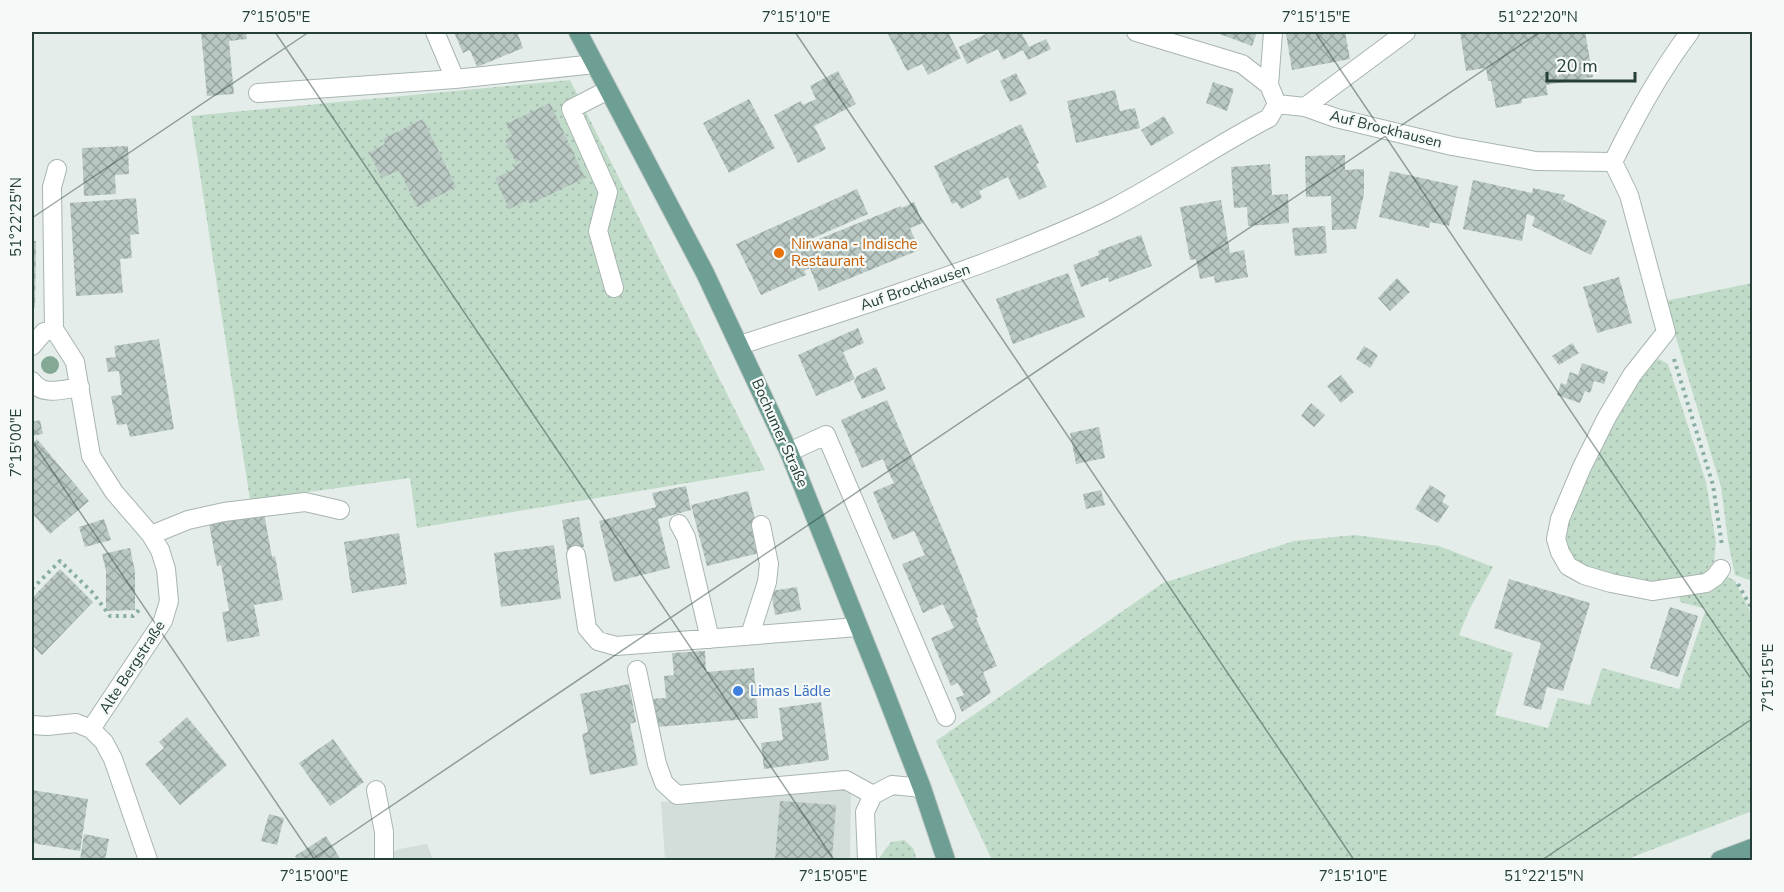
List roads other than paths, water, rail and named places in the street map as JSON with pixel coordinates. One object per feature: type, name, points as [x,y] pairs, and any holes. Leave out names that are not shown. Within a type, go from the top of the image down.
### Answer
[{"type":"main road","name":"Bochumer Straße","points":[[578,32],[669,203],[740,345],[789,452],[948,858]]},
{"type":"main road","points":[[1720,861],[1752,848]]},
{"type":"street","points":[[435,32],[454,79]]},
{"type":"street","points":[[1136,32],[1242,64],[1269,85]]},
{"type":"street","points":[[1273,32],[1269,85],[1277,104]]},
{"type":"street","points":[[1305,107],[1406,32]]},
{"type":"street","points":[[1690,32],[1669,60],[1640,108],[1613,162],[1629,195],[1666,332],[1632,375],[1607,417],[1564,508],[1556,539],[1568,566],[1584,575],[1652,591],[1706,583],[1721,569]]},
{"type":"street","points":[[258,93],[454,79],[595,64]]},
{"type":"street","points":[[608,90],[571,109],[608,192],[598,231],[614,288]]},
{"type":"street","name":"Auf Brockhausen","points":[[740,345],[946,277],[1044,240],[1111,209],[1174,174],[1269,118],[1277,104],[1305,107],[1336,118],[1462,148],[1536,161],[1613,162]]},
{"type":"street","points":[[32,346],[44,332],[54,329],[52,187],[57,169]]},
{"type":"street","name":"Alte Bergstraße","points":[[54,329],[75,362],[90,456],[114,492],[151,535],[160,550],[166,569],[169,601],[163,621],[92,729]]},
{"type":"street","points":[[32,381],[34,386],[49,392],[80,387]]},
{"type":"street","points":[[789,452],[826,435],[946,717]]},
{"type":"street","points":[[151,535],[188,520],[224,512],[305,502],[340,510]]},
{"type":"street","points":[[679,524],[686,537],[710,639]]},
{"type":"street","points":[[750,635],[767,582],[769,564],[760,525]]},
{"type":"street","points":[[576,555],[587,628],[598,641],[616,646],[858,627]]},
{"type":"street","points":[[637,670],[657,764],[664,783],[677,795],[846,780],[873,795]]},
{"type":"street","name":"Alte Bergstraße","points":[[32,725],[76,723],[92,729],[104,742],[113,759],[148,861]]},
{"type":"street","points":[[867,861],[865,812],[873,795],[892,785],[922,788]]},
{"type":"street","points":[[376,790],[384,832],[384,861]]},
{"type":"place","name":"Nirwana - Indische Restaurant","points":[[779,253]]},
{"type":"place","name":"Limas Lädle","points":[[738,691]]}]
